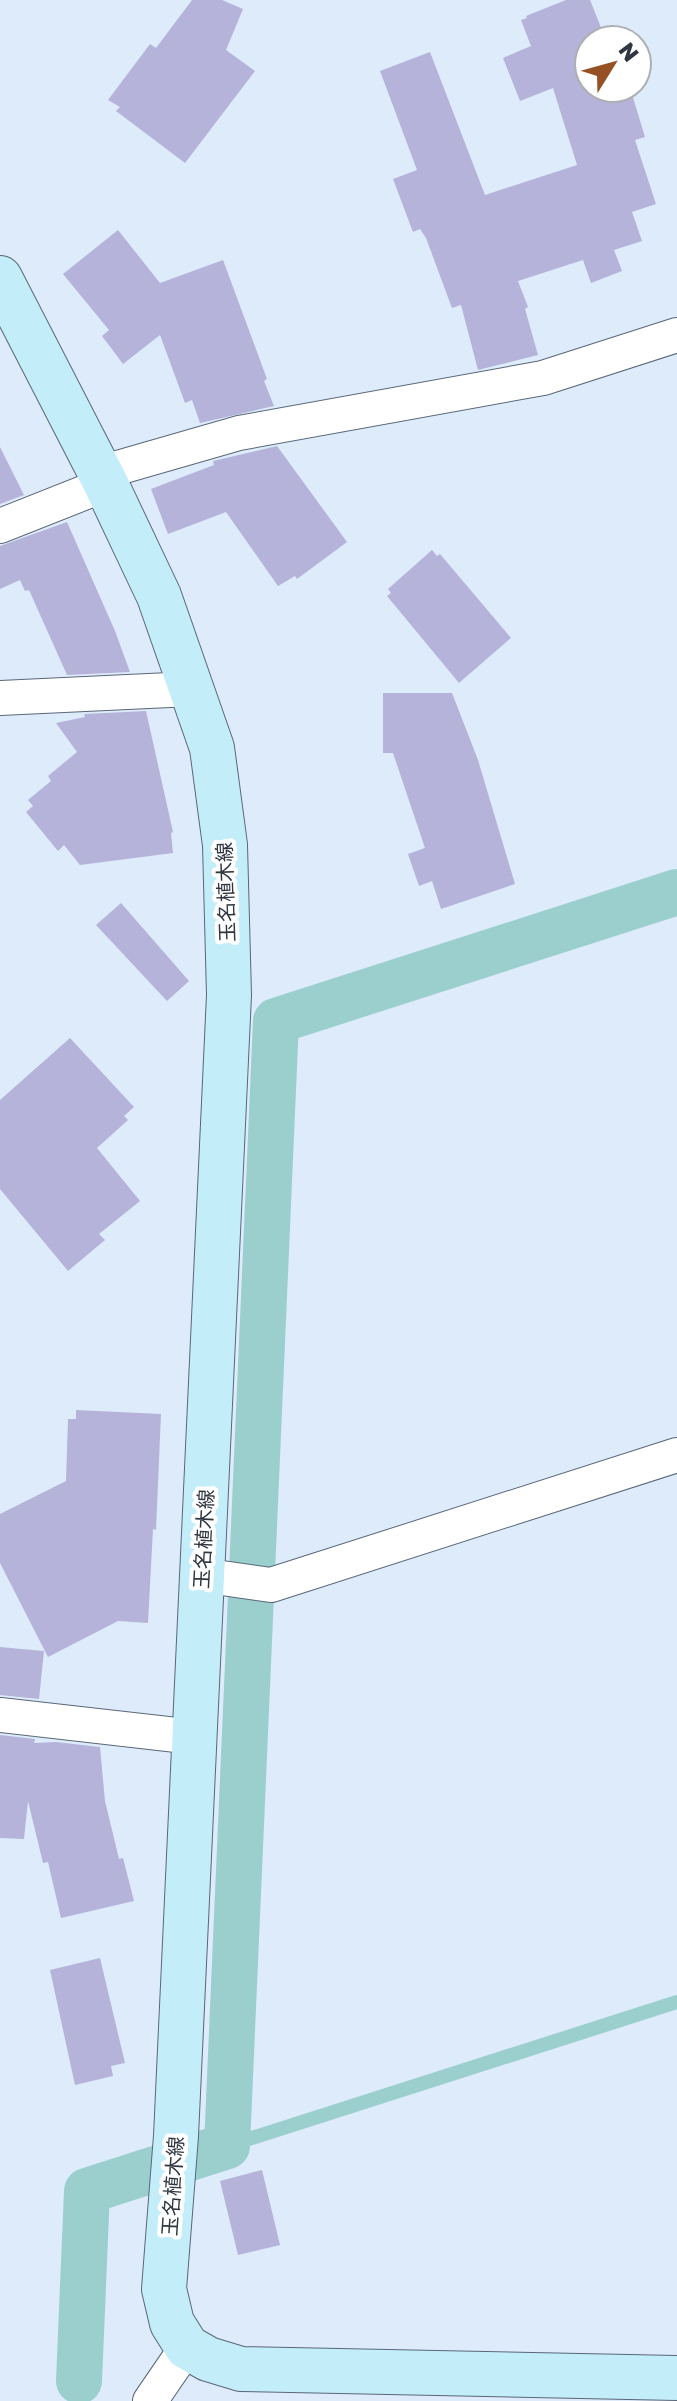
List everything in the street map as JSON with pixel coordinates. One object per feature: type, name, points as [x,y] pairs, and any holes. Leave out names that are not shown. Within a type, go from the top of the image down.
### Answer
[{"type":"main road","name":"玉名植木線","points":[[0,278],[103,478],[159,596],[212,748],[225,845],[229,995],[173,2196],[164,2289],[172,2323],[187,2347]]},
{"type":"main road","points":[[187,2347],[208,2359],[241,2369],[677,2378]]},
{"type":"street","points":[[0,526],[103,478],[239,433],[543,378],[677,335]]},
{"type":"street","points":[[0,698],[191,689]]},
{"type":"street","points":[[201,1575],[271,1585],[677,1455]]},
{"type":"street","points":[[0,1715],[194,1737]]},
{"type":"street","points":[[150,2401],[187,2347]]},
{"type":"building","points":[[192,0],[222,0],[243,9],[226,50],[255,71],[185,163],[116,111],[120,107],[108,100],[150,44],[156,48]]},
{"type":"building","points":[[566,0],[590,0],[600,24],[573,24],[573,104],[635,104],[645,137],[635,140],[656,204],[632,212],[642,241],[614,250],[622,271],[591,283],[583,260],[518,281],[528,307],[525,309],[538,355],[478,370],[461,305],[452,308],[426,238],[420,229],[413,232],[393,179],[417,170],[380,71],[430,52],[485,195],[577,165],[553,88],[520,101],[503,58],[531,46],[521,20]]},
{"type":"building","points":[[118,230],[160,283],[223,260],[274,406],[200,423],[192,400],[185,403],[160,335],[123,364],[102,336],[109,330],[63,274]]},
{"type":"building","points":[[277,446],[347,542],[297,579],[295,576],[278,586],[226,512],[168,534],[151,489],[214,465],[213,461]]},
{"type":"building","points":[[0,447],[24,495],[0,504]]},
{"type":"building","points":[[67,522],[130,672],[67,675],[29,590],[25,591],[20,580],[0,589],[0,546]]},
{"type":"building","points":[[432,550],[437,556],[440,554],[511,638],[459,683],[387,596],[391,593],[388,589]]},
{"type":"building","points":[[383,693],[452,693],[478,760],[515,884],[441,909],[432,881],[419,886],[408,854],[425,848],[393,753],[383,753]]},
{"type":"building","points":[[146,711],[173,832],[173,853],[80,865],[64,845],[58,851],[26,812],[33,806],[28,800],[51,781],[48,776],[77,752],[56,723],[85,717],[84,714]]},
{"type":"building","points":[[121,903],[189,981],[167,1001],[96,925]]},
{"type":"building","points":[[70,1038],[134,1107],[124,1116],[128,1120],[97,1148],[140,1201],[99,1234],[105,1240],[68,1271],[0,1189],[0,1100]]},
{"type":"building","points":[[76,1410],[161,1414],[148,1623],[118,1621],[48,1657],[0,1563],[0,1514],[66,1481],[68,1419],[76,1419]]},
{"type":"building","points":[[0,1647],[44,1651],[39,1699],[0,1695]]},
{"type":"building","points":[[0,1735],[35,1739],[34,1743],[100,1747],[105,1801],[119,1859],[123,1858],[134,1901],[61,1918],[48,1862],[43,1863],[28,1801],[24,1839],[0,1838]]},
{"type":"building","points":[[100,1958],[125,2063],[111,2066],[113,2076],[75,2085],[50,1970]]},
{"type":"building","points":[[262,2170],[280,2245],[238,2255],[220,2181]]},
{"type":"waterway","points":[[79,2381],[87,2191],[227,2146],[276,1021],[677,892]]},
{"type":"waterway","points":[[227,2146],[677,2002]]}]
